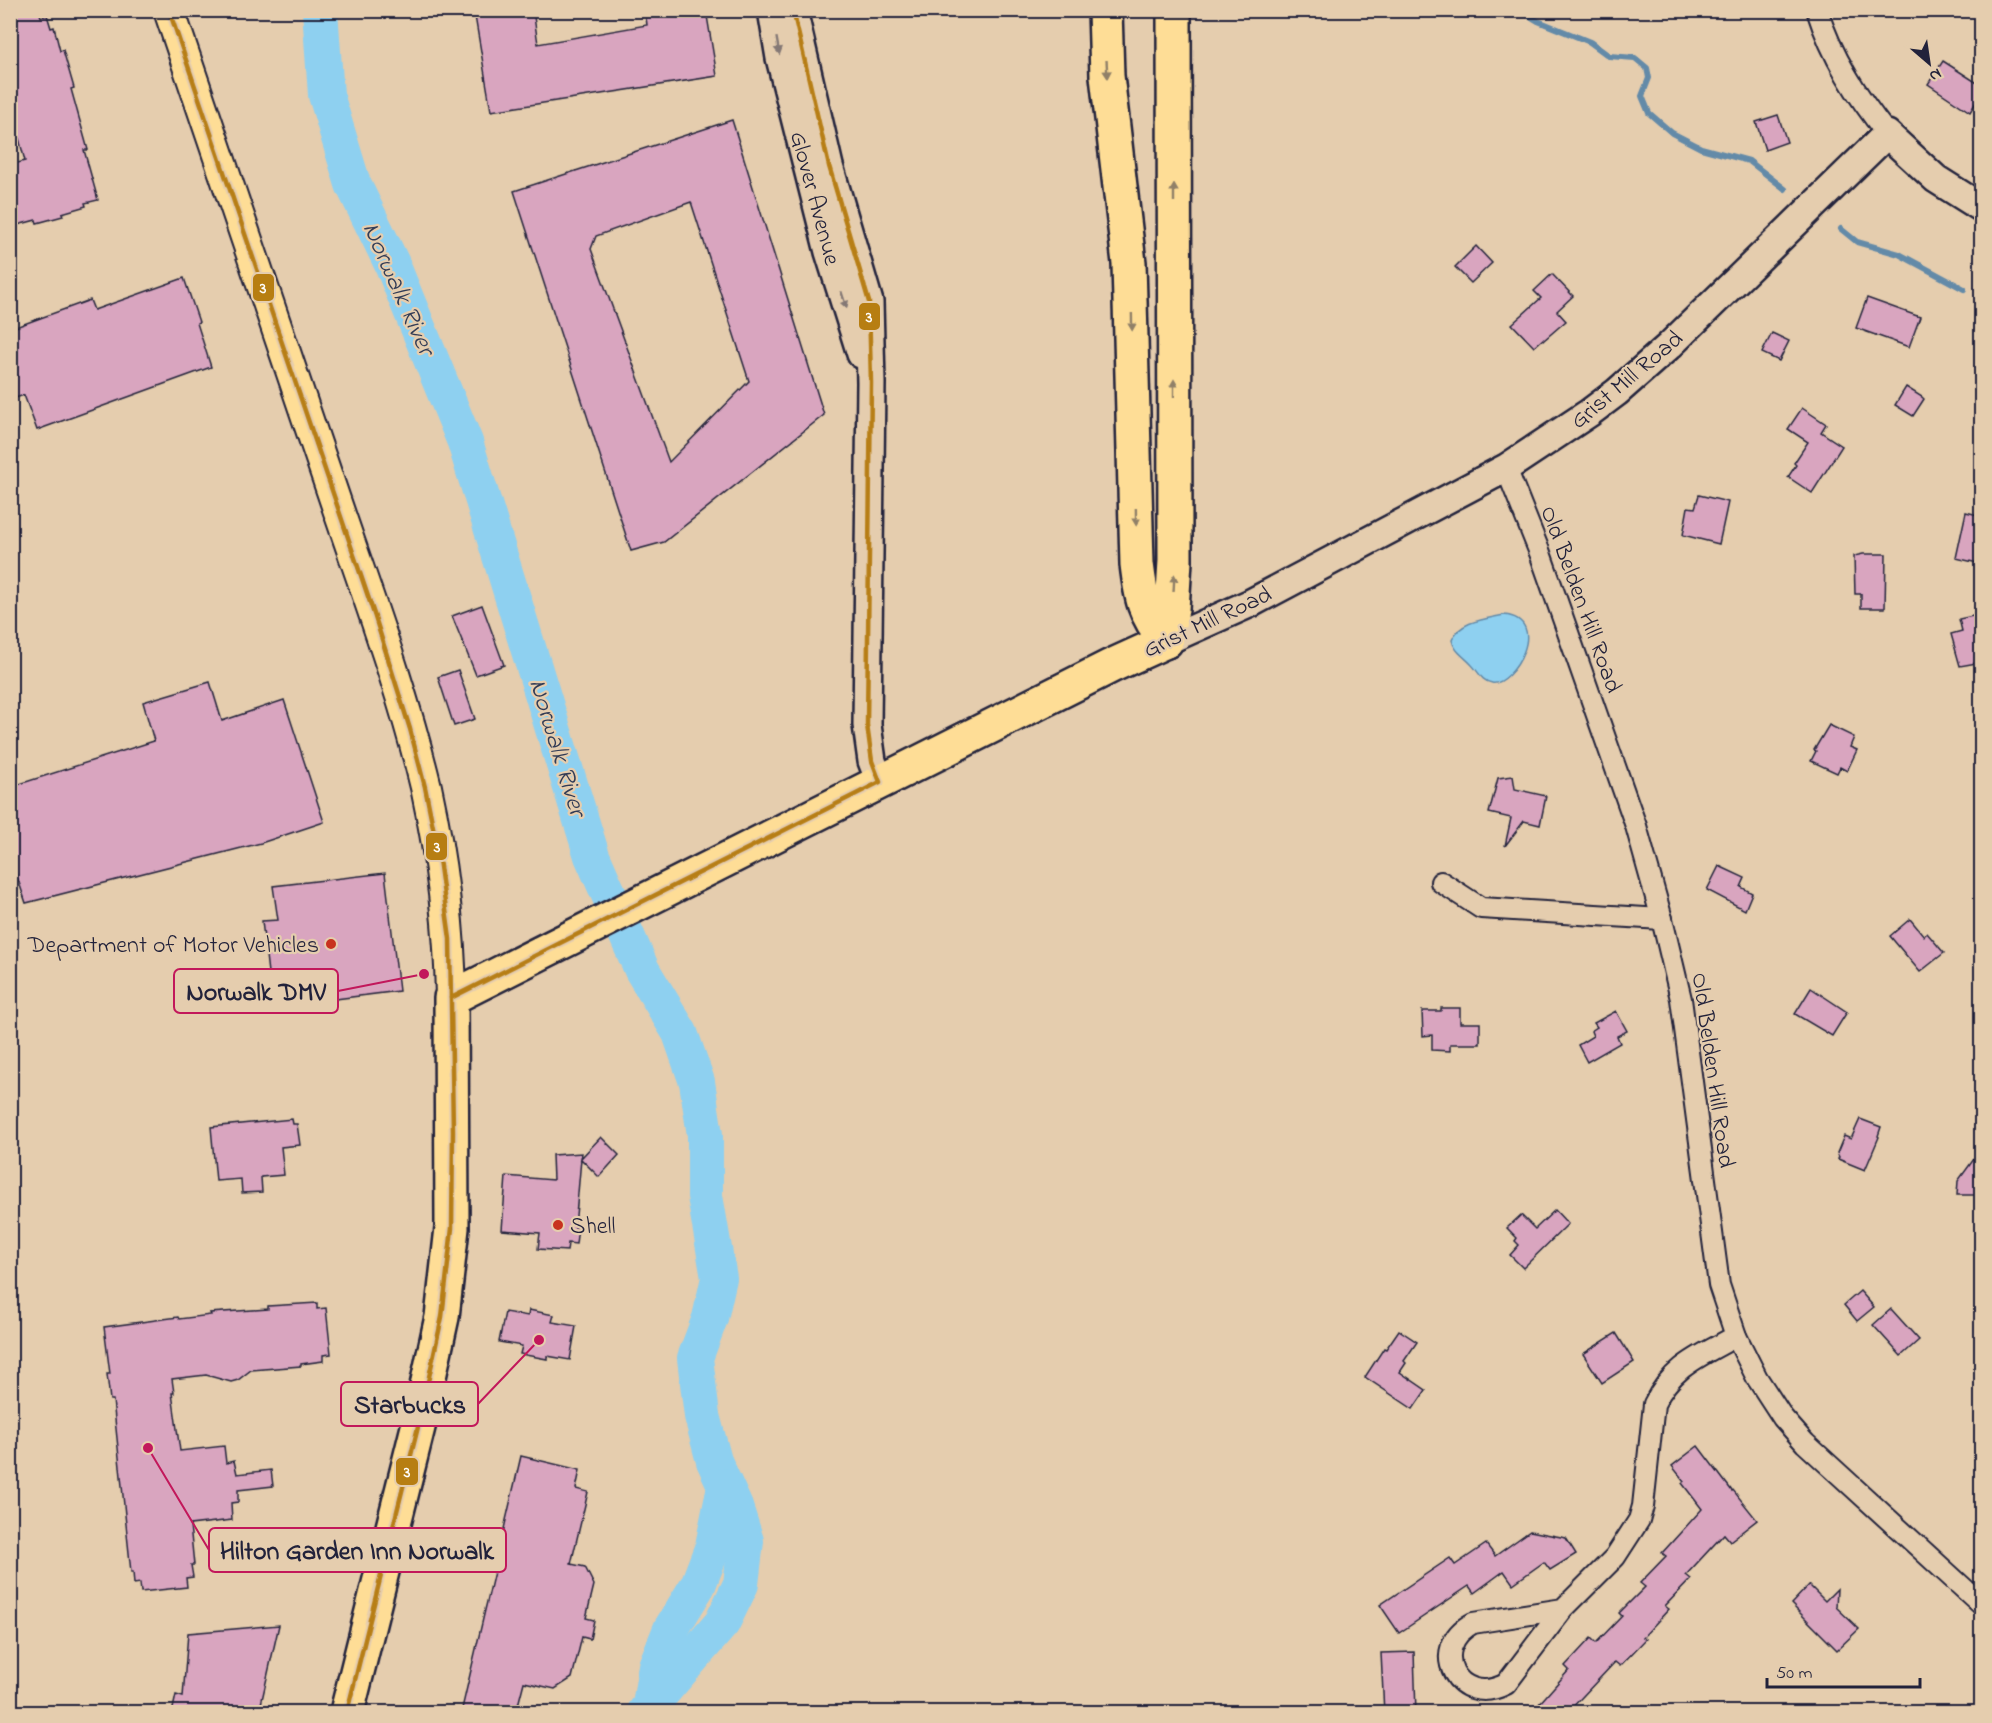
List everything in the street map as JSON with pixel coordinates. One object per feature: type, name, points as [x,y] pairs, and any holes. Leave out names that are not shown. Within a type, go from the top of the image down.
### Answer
[{"type":"highway","points":[[1105,10],[1107,76],[1130,263],[1137,564],[1145,609],[1152,624],[1166,641]]},
{"type":"highway","points":[[1166,641],[1172,609],[1174,561],[1174,10]]},
{"type":"highway","name":"Grist Mill Road","points":[[452,998],[1111,666],[1166,641]]},
{"type":"highway","points":[[347,1713],[419,1423],[442,1317],[452,1228],[452,998]]},
{"type":"main road","points":[[169,10],[375,617],[410,729],[426,787],[438,852],[450,939],[452,998]]},
{"type":"street","name":"Glover Avenue","points":[[772,10],[780,58],[829,252],[871,383]]},
{"type":"street","name":"Glover Avenue","points":[[792,10],[829,166],[869,302],[871,383],[867,725],[872,761],[880,782]]},
{"type":"street","points":[[1817,10],[1824,31],[1846,76],[1863,104],[1887,134],[1936,180],[1982,208]]},
{"type":"street","name":"Grist Mill Road","points":[[1166,641],[1251,603],[1506,468],[1567,429],[1617,393],[1669,346],[1887,134]]},
{"type":"street","name":"Old Belden Hill Road","points":[[1506,468],[1540,553],[1636,826],[1662,919],[1681,999],[1719,1285],[1736,1336],[1757,1378],[1783,1418],[1805,1443],[1982,1605]]},
{"type":"street","points":[[1441,882],[1481,908],[1662,919]]},
{"type":"street","points":[[1563,1609],[1473,1623],[1462,1629],[1453,1640],[1450,1651],[1451,1665],[1456,1676],[1466,1685],[1477,1690],[1496,1689],[1506,1684],[1563,1609],[1615,1557],[1639,1520],[1643,1506],[1654,1404],[1661,1389],[1681,1367],[1736,1336]]},
{"type":"water","points":[[1504,615],[1518,620],[1525,628],[1527,640],[1524,652],[1509,675],[1492,683],[1483,678],[1457,650],[1452,640],[1467,625]]},
{"type":"building","points":[[10,10],[39,10],[41,17],[47,15],[51,28],[54,27],[74,88],[71,89],[88,150],[84,150],[98,200],[62,213],[63,216],[10,227],[10,165],[25,161],[13,116],[17,116],[10,93]]},
{"type":"building","points":[[474,10],[533,10],[538,44],[647,25],[645,10],[706,10],[717,76],[491,111]]},
{"type":"building","points":[[1943,61],[1982,86],[1982,93],[1970,112],[1928,84]]},
{"type":"building","points":[[1778,115],[1787,142],[1765,150],[1756,122]]},
{"type":"building","points":[[732,120],[824,415],[664,542],[631,551],[514,191]],"holes":[[[691,202],[749,381],[669,462],[591,249],[596,236]]]},
{"type":"building","points":[[1476,246],[1492,263],[1471,283],[1455,267]]},
{"type":"building","points":[[1552,274],[1573,296],[1557,311],[1566,321],[1534,347],[1512,324],[1541,298],[1534,291]]},
{"type":"building","points":[[184,278],[211,367],[37,430],[24,395],[10,400],[10,378],[17,376],[10,358],[10,329],[90,300],[94,310]]},
{"type":"building","points":[[1867,298],[1920,317],[1909,347],[1856,328]]},
{"type":"building","points":[[1772,333],[1789,341],[1779,361],[1762,353]]},
{"type":"building","points":[[1906,387],[1924,399],[1913,416],[1895,405]]},
{"type":"building","points":[[1802,408],[1826,424],[1821,432],[1842,446],[1812,493],[1788,477],[1808,442],[1788,429]]},
{"type":"building","points":[[1699,495],[1728,502],[1719,544],[1683,535],[1688,507],[1695,508]]},
{"type":"building","points":[[1966,512],[1982,516],[1982,564],[1956,558]]},
{"type":"building","points":[[1886,554],[1885,608],[1861,608],[1861,594],[1855,594],[1854,556]]},
{"type":"building","points":[[482,605],[504,665],[476,675],[452,616]]},
{"type":"building","points":[[1982,614],[1982,662],[1960,666],[1951,634],[1962,631],[1959,619]]},
{"type":"building","points":[[458,670],[475,719],[454,726],[438,677]]},
{"type":"building","points":[[210,682],[222,721],[284,700],[324,822],[261,843],[26,903],[10,856],[10,787],[154,741],[143,702]]},
{"type":"building","points":[[1829,725],[1854,737],[1850,747],[1857,750],[1847,771],[1840,767],[1837,773],[1811,761],[1816,751],[1814,750]]},
{"type":"building","points":[[1513,776],[1515,789],[1546,796],[1540,825],[1524,821],[1505,846],[1511,818],[1489,813],[1498,778]]},
{"type":"building","points":[[1719,866],[1745,878],[1741,887],[1752,893],[1745,910],[1707,890]]},
{"type":"building","name":"Department of Motor Vehicles","points":[[385,873],[399,991],[272,1007],[262,921],[278,920],[273,886]]},
{"type":"building","points":[[1910,919],[1924,936],[1927,933],[1944,953],[1920,972],[1890,936]]},
{"type":"building","points":[[1811,988],[1847,1012],[1832,1036],[1795,1014]]},
{"type":"building","points":[[1441,1008],[1460,1008],[1460,1023],[1480,1023],[1480,1044],[1450,1044],[1450,1051],[1432,1050],[1432,1035],[1423,1036],[1422,1011],[1441,1011]]},
{"type":"building","points":[[1616,1011],[1627,1031],[1617,1036],[1620,1043],[1587,1062],[1578,1045],[1593,1036],[1591,1031],[1597,1027],[1594,1023]]},
{"type":"building","points":[[292,1119],[293,1124],[297,1124],[300,1145],[281,1147],[284,1175],[261,1177],[262,1192],[242,1193],[241,1179],[216,1181],[211,1127]]},
{"type":"building","points":[[1860,1119],[1881,1127],[1865,1170],[1838,1159],[1837,1153],[1844,1136],[1851,1139]]},
{"type":"building","points":[[601,1137],[619,1155],[599,1177],[581,1159],[575,1227],[578,1227],[576,1244],[568,1243],[567,1251],[538,1249],[540,1233],[502,1230],[506,1176],[553,1180],[552,1155],[582,1153],[581,1158]]},
{"type":"building","points":[[1982,1148],[1982,1195],[1957,1195],[1958,1181]]},
{"type":"building","points":[[1555,1210],[1568,1224],[1523,1268],[1510,1255],[1519,1245],[1515,1241],[1517,1238],[1507,1228],[1521,1215],[1535,1229]]},
{"type":"building","points":[[1860,1291],[1874,1307],[1857,1321],[1844,1305]]},
{"type":"building","points":[[317,1303],[317,1309],[326,1308],[331,1354],[323,1355],[323,1361],[301,1364],[301,1366],[251,1370],[238,1380],[231,1382],[206,1375],[172,1379],[180,1451],[224,1446],[226,1463],[234,1461],[237,1474],[271,1470],[273,1486],[238,1490],[238,1502],[231,1503],[232,1520],[190,1525],[194,1565],[191,1565],[193,1577],[186,1578],[187,1587],[141,1592],[140,1583],[134,1584],[133,1572],[131,1572],[113,1400],[110,1400],[107,1374],[110,1374],[104,1327],[211,1315],[210,1313],[268,1309],[268,1306]]},
{"type":"building","points":[[1891,1309],[1919,1340],[1901,1356],[1873,1325]]},
{"type":"building","points":[[529,1310],[554,1315],[552,1322],[576,1326],[570,1360],[520,1354],[522,1346],[499,1342],[505,1312],[528,1316]]},
{"type":"building","points":[[1399,1330],[1417,1342],[1404,1361],[1406,1363],[1400,1372],[1426,1390],[1413,1409],[1365,1377]]},
{"type":"building","points":[[1616,1333],[1634,1362],[1602,1383],[1583,1354]]},
{"type":"building","points":[[1698,1446],[1757,1520],[1730,1541],[1724,1534],[1686,1575],[1691,1579],[1665,1606],[1669,1609],[1643,1637],[1646,1639],[1620,1666],[1615,1662],[1567,1713],[1531,1713],[1569,1670],[1565,1666],[1591,1638],[1596,1643],[1622,1616],[1619,1613],[1645,1587],[1640,1583],[1666,1556],[1662,1553],[1702,1509],[1672,1466]]},
{"type":"building","points":[[521,1456],[580,1470],[576,1489],[588,1492],[571,1564],[585,1567],[594,1585],[586,1618],[594,1620],[590,1639],[582,1637],[572,1678],[555,1689],[524,1682],[516,1713],[461,1713]]},
{"type":"building","points":[[1530,1531],[1566,1538],[1576,1554],[1550,1570],[1544,1562],[1513,1584],[1504,1571],[1474,1593],[1469,1586],[1399,1633],[1380,1605],[1450,1558],[1455,1565],[1486,1544],[1495,1556]]},
{"type":"building","points":[[1809,1585],[1825,1601],[1837,1589],[1836,1607],[1859,1629],[1837,1650],[1791,1604]]},
{"type":"building","points":[[279,1625],[259,1713],[172,1713],[176,1695],[183,1697],[188,1633]]},
{"type":"building","points":[[1414,1652],[1416,1713],[1384,1713],[1381,1653]]},
{"type":"waterway","name":"Norwalk River","points":[[320,10],[326,95],[353,184],[392,264],[465,442],[592,856],[642,970],[680,1033],[697,1082],[705,1135],[705,1196],[719,1278],[710,1318],[695,1358],[702,1416],[714,1461],[735,1507],[746,1541],[741,1584],[722,1623],[645,1712]]},
{"type":"waterway","points":[[1520,10],[1538,21],[1590,42],[1609,56],[1635,58],[1647,68],[1649,78],[1642,96],[1649,113],[1672,133],[1701,148],[1749,161],[1785,189]]},
{"type":"waterway","points":[[1841,229],[1857,242],[1899,254],[1964,289]]},
{"type":"waterway","name":"Norwalk River","points":[[650,1706],[656,1666],[671,1629],[698,1585],[713,1546],[725,1486]]},
{"type":"transit line","name":"3","points":[[169,10],[375,617],[410,729],[438,852],[450,939],[452,1228],[442,1317],[419,1423],[347,1712]]},
{"type":"transit line","name":"3","points":[[451,998],[880,782],[872,761],[867,725],[871,383],[869,302],[829,166],[793,10]]},
{"type":"place","name":"Department of Motor Vehicles","points":[[331,944]]},
{"type":"place","name":"Norwalk DMV","points":[[424,974]]},
{"type":"place","name":"Shell","points":[[558,1225]]},
{"type":"place","name":"Starbucks","points":[[539,1340]]},
{"type":"place","name":"Hilton Garden Inn Norwalk","points":[[148,1448]]}]
